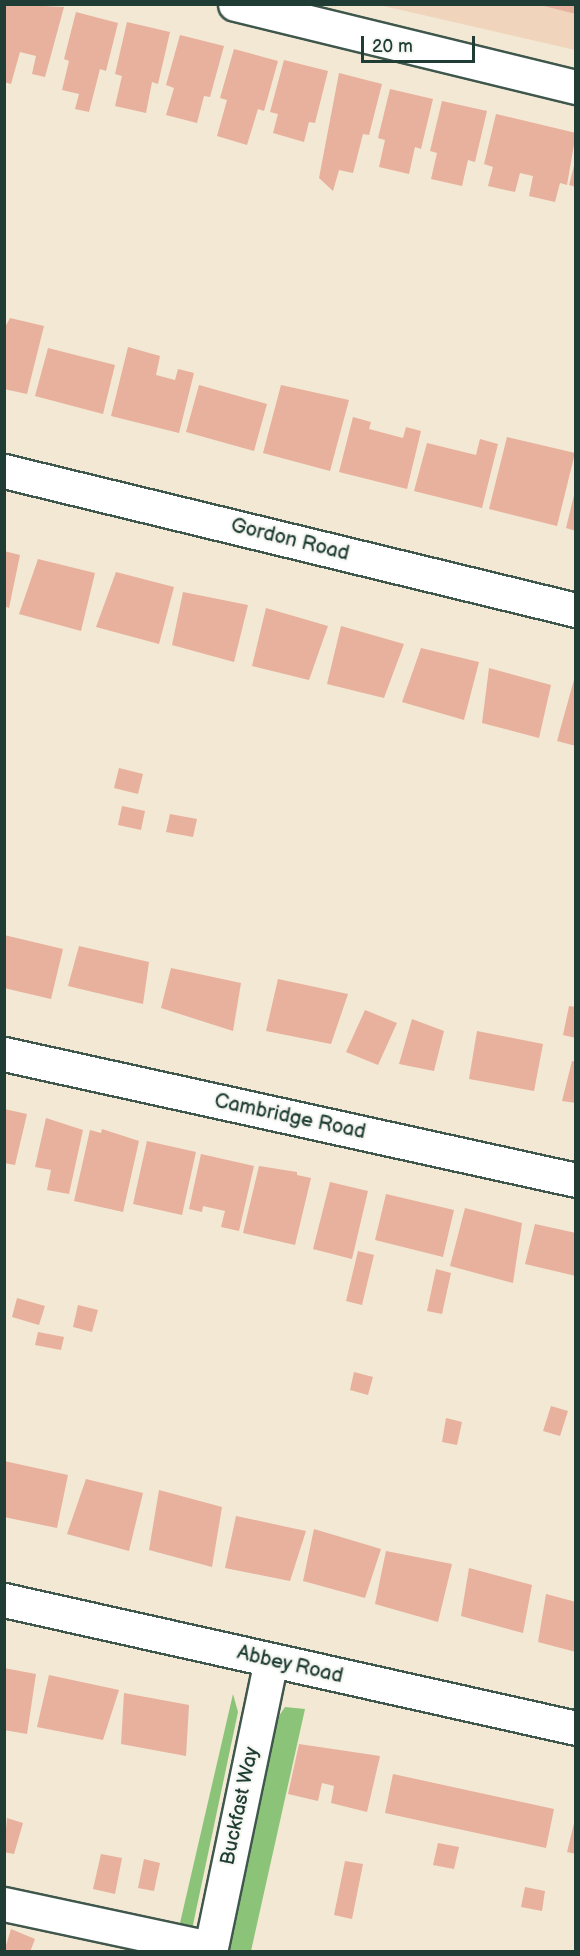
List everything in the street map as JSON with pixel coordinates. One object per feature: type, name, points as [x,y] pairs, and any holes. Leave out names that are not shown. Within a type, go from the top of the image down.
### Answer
[{"type":"street","points":[[235,4],[576,87]]},
{"type":"street","name":"Gordon Road","points":[[4,471],[576,610]]},
{"type":"street","name":"Cambridge Road","points":[[4,1054],[576,1180]]},
{"type":"street","name":"Abbey Road","points":[[4,1600],[576,1728]]},
{"type":"street","name":"Buckfast Way","points":[[210,1950],[271,1661]]},
{"type":"street","points":[[4,1904],[210,1950]]},
{"type":"shaded area","points":[[379,5],[575,5],[575,50]]},
{"type":"green space","points":[[233,1694],[238,1712],[190,1939],[177,1936]]},
{"type":"green space","points":[[285,1707],[305,1709],[251,1951],[230,1951],[279,1716]]},
{"type":"building","points":[[4,4],[64,7],[45,77],[32,74],[36,56],[20,52],[11,84],[4,82]]},
{"type":"building","points":[[576,4],[576,14],[540,5]]},
{"type":"building","points":[[76,12],[118,23],[106,71],[100,69],[89,112],[75,109],[79,94],[62,90],[69,61],[64,59]]},
{"type":"building","points":[[127,22],[170,32],[158,84],[152,82],[146,113],[115,106],[122,76],[115,74]]},
{"type":"building","points":[[180,35],[224,46],[210,97],[204,96],[197,123],[166,115],[174,88],[166,85]]},
{"type":"building","points":[[234,49],[278,61],[264,111],[258,109],[247,145],[217,136],[227,100],[220,98]]},
{"type":"building","points":[[284,60],[328,71],[315,123],[309,122],[304,142],[273,133],[278,114],[270,112]]},
{"type":"building","points":[[339,73],[382,84],[369,135],[363,134],[353,173],[339,170],[333,191],[319,178]]},
{"type":"building","points":[[390,89],[433,99],[421,149],[415,147],[409,174],[379,167],[385,140],[378,138]]},
{"type":"building","points":[[442,101],[487,111],[475,162],[468,160],[462,186],[431,179],[437,153],[430,151]]},
{"type":"building","points":[[496,114],[576,133],[567,185],[560,183],[555,202],[529,196],[533,176],[520,173],[515,192],[488,186],[493,167],[484,164]]},
{"type":"building","points":[[576,162],[576,187],[569,185]]},
{"type":"building","points":[[10,318],[44,326],[27,394],[4,389],[4,329]]},
{"type":"building","points":[[128,347],[160,356],[156,375],[175,380],[178,369],[194,373],[179,433],[111,416]]},
{"type":"building","points":[[48,348],[115,365],[103,414],[35,396]]},
{"type":"building","points":[[199,385],[267,404],[254,451],[186,432]]},
{"type":"building","points":[[281,385],[349,400],[330,471],[263,453]]},
{"type":"building","points":[[353,417],[371,422],[369,429],[403,438],[406,427],[421,431],[407,489],[339,472]]},
{"type":"building","points":[[507,437],[575,453],[557,526],[489,509]]},
{"type":"building","points":[[480,439],[498,444],[482,508],[414,491],[427,443],[476,455]]},
{"type":"building","points":[[576,491],[576,531],[566,528]]},
{"type":"building","points":[[4,551],[20,555],[9,608],[4,606]]},
{"type":"building","points":[[38,559],[95,573],[81,631],[19,614]]},
{"type":"building","points":[[116,572],[174,587],[159,644],[96,627]]},
{"type":"building","points":[[183,592],[248,605],[234,662],[172,645]]},
{"type":"building","points":[[266,608],[328,626],[309,680],[252,666]]},
{"type":"building","points":[[341,626],[404,644],[384,698],[327,684]]},
{"type":"building","points":[[421,648],[479,662],[464,720],[402,702]]},
{"type":"building","points":[[489,668],[551,685],[539,738],[482,723]]},
{"type":"building","points":[[576,676],[576,746],[557,741]]},
{"type":"building","points":[[119,768],[143,774],[138,794],[114,788]]},
{"type":"building","points":[[122,806],[145,811],[141,830],[118,825]]},
{"type":"building","points":[[170,814],[197,819],[193,837],[166,832]]},
{"type":"building","points":[[4,935],[63,949],[51,999],[4,988]]},
{"type":"building","points":[[79,946],[149,962],[143,1004],[68,986]]},
{"type":"building","points":[[171,968],[241,983],[233,1031],[161,1008]]},
{"type":"building","points":[[278,979],[348,994],[331,1044],[266,1031]]},
{"type":"building","points":[[569,1006],[576,1007],[576,1038],[563,1035]]},
{"type":"building","points":[[365,1010],[397,1023],[378,1065],[346,1052]]},
{"type":"building","points":[[412,1019],[444,1031],[434,1071],[399,1064]]},
{"type":"building","points":[[477,1031],[543,1044],[534,1091],[469,1079]]},
{"type":"building","points":[[572,1061],[576,1062],[576,1103],[562,1101]]},
{"type":"building","points":[[4,1109],[27,1114],[15,1165],[4,1163]]},
{"type":"building","points":[[46,1118],[83,1130],[69,1194],[47,1190],[51,1170],[35,1167]]},
{"type":"building","points":[[102,1129],[139,1141],[123,1212],[74,1201],[90,1130],[101,1133]]},
{"type":"building","points":[[147,1141],[196,1152],[182,1215],[133,1204]]},
{"type":"building","points":[[201,1154],[254,1166],[239,1231],[221,1227],[225,1211],[203,1206],[202,1212],[189,1209]]},
{"type":"building","points":[[259,1166],[297,1172],[297,1175],[311,1178],[295,1245],[243,1233]]},
{"type":"building","points":[[330,1182],[368,1191],[352,1259],[313,1249]]},
{"type":"building","points":[[386,1194],[454,1210],[443,1257],[375,1240]]},
{"type":"building","points":[[465,1208],[522,1223],[513,1283],[450,1266]]},
{"type":"building","points":[[535,1224],[576,1233],[576,1276],[525,1264]]},
{"type":"building","points":[[358,1251],[374,1255],[362,1305],[346,1301]]},
{"type":"building","points":[[436,1269],[451,1273],[442,1314],[427,1311]]},
{"type":"building","points":[[17,1298],[45,1306],[39,1325],[12,1317]]},
{"type":"building","points":[[78,1305],[98,1310],[92,1332],[73,1327]]},
{"type":"building","points":[[38,1332],[64,1337],[61,1350],[35,1345]]},
{"type":"building","points":[[354,1372],[373,1377],[368,1395],[350,1390]]},
{"type":"building","points":[[551,1406],[568,1411],[560,1436],[543,1431]]},
{"type":"building","points":[[446,1418],[462,1422],[457,1445],[442,1442]]},
{"type":"building","points":[[4,1461],[68,1475],[57,1528],[4,1517]]},
{"type":"building","points":[[86,1479],[143,1493],[129,1551],[67,1534]]},
{"type":"building","points":[[159,1490],[222,1507],[212,1567],[149,1550]]},
{"type":"building","points":[[236,1516],[306,1531],[290,1581],[225,1568]]},
{"type":"building","points":[[314,1529],[381,1549],[365,1598],[303,1581]]},
{"type":"building","points":[[386,1551],[452,1564],[438,1622],[375,1604]]},
{"type":"building","points":[[469,1568],[532,1585],[523,1633],[461,1616]]},
{"type":"building","points":[[546,1594],[576,1602],[576,1652],[538,1642]]},
{"type":"building","points":[[4,1668],[36,1674],[27,1734],[4,1730]]},
{"type":"building","points":[[49,1675],[119,1690],[103,1740],[37,1727]]},
{"type":"building","points":[[124,1693],[189,1705],[186,1756],[121,1744]]},
{"type":"building","points":[[299,1744],[380,1756],[367,1812],[331,1803],[334,1786],[322,1783],[318,1801],[288,1794]]},
{"type":"building","points":[[393,1774],[554,1809],[546,1848],[385,1813]]},
{"type":"building","points":[[7,1818],[23,1823],[14,1854],[4,1852]]},
{"type":"building","points":[[576,1819],[576,1854],[567,1852]]},
{"type":"building","points":[[438,1843],[459,1847],[454,1869],[433,1865]]},
{"type":"building","points":[[101,1854],[122,1858],[115,1894],[93,1889]]},
{"type":"building","points":[[144,1859],[160,1863],[154,1891],[138,1888]]},
{"type":"building","points":[[345,1861],[363,1864],[352,1919],[334,1915]]},
{"type":"building","points":[[525,1887],[545,1891],[542,1911],[521,1907]]},
{"type":"building","points":[[11,1929],[35,1939],[30,1952],[4,1952]]}]
